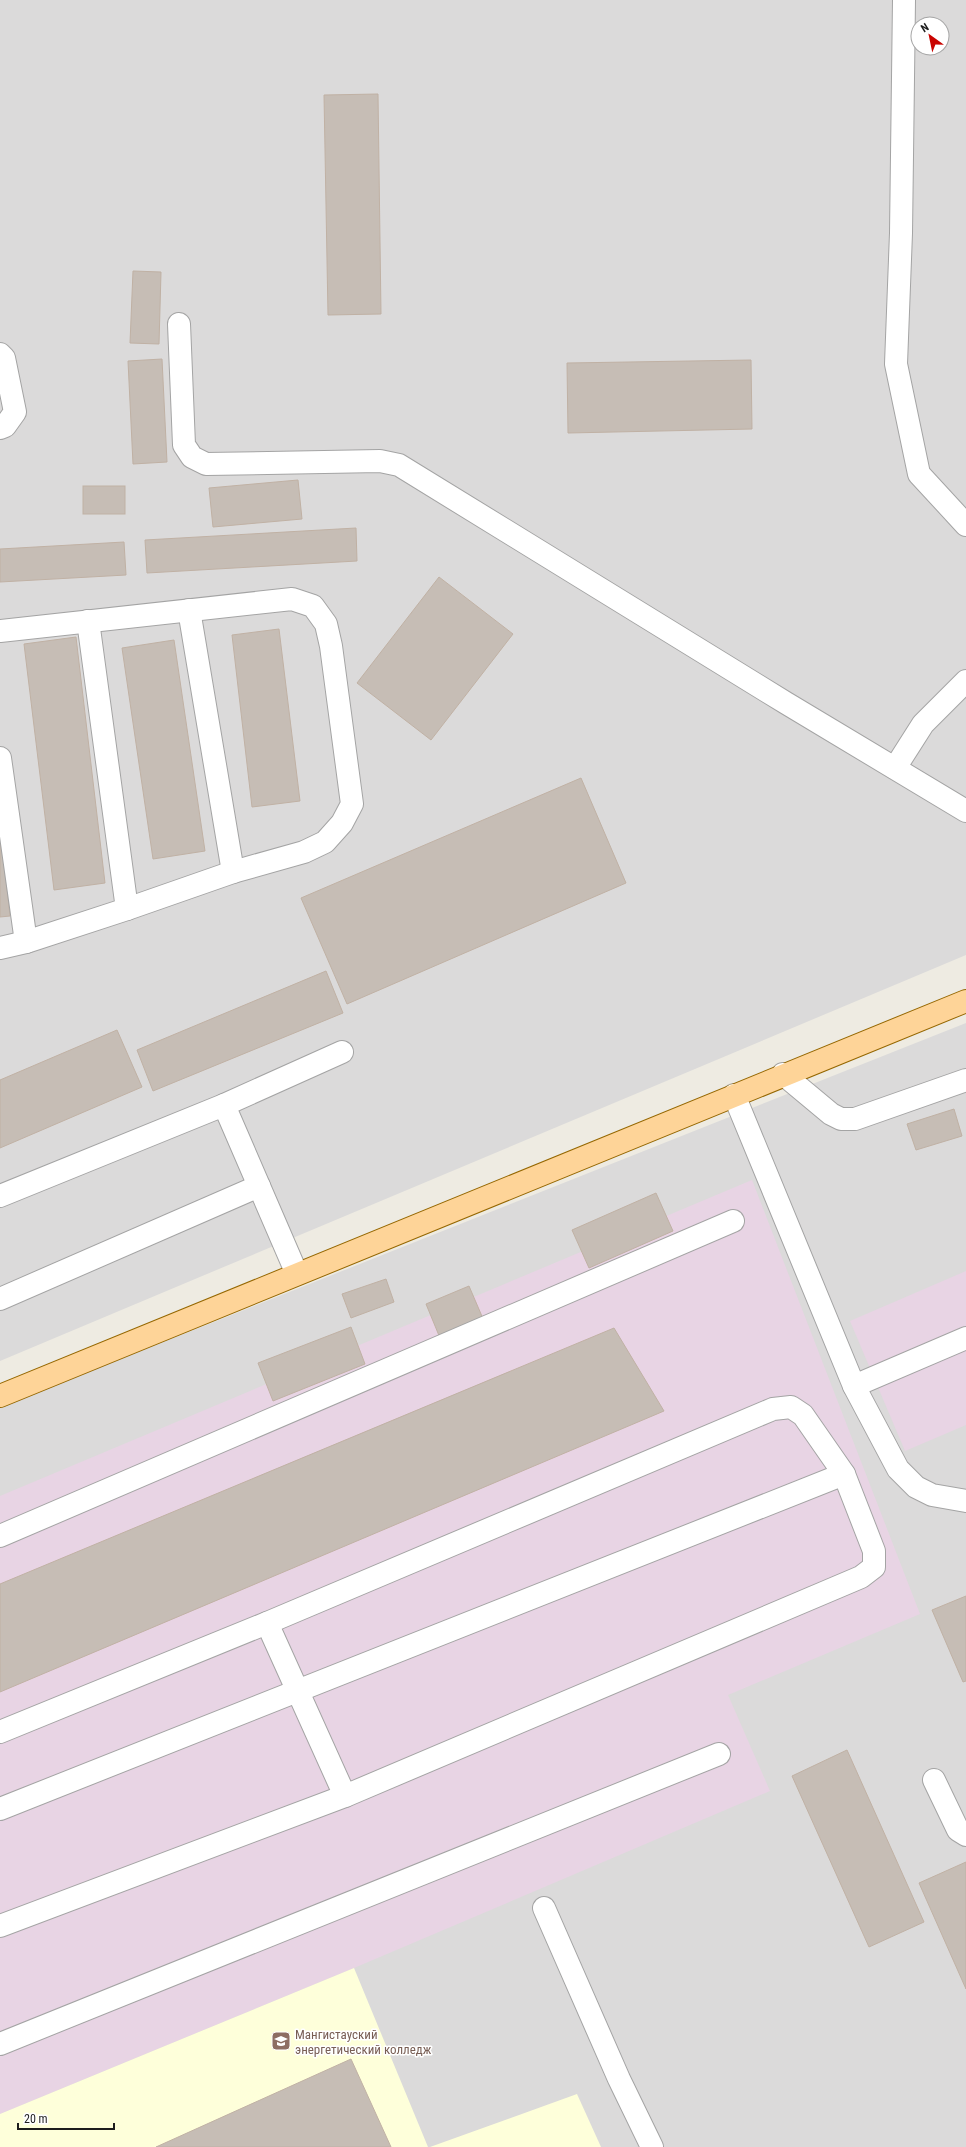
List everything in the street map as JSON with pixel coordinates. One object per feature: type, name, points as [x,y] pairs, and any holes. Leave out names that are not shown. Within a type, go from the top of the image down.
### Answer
[{"type":"main road","points":[[0,1396],[783,1074],[966,1001]]},
{"type":"lane","points":[[904,0],[901,234],[896,364],[919,474],[966,525]]},
{"type":"lane","points":[[179,324],[184,445],[192,457],[206,464],[380,461],[399,465],[966,811]]},
{"type":"lane","points":[[0,354],[4,358],[15,412],[5,426],[0,428]]},
{"type":"lane","points":[[0,631],[292,599],[313,606],[326,624],[331,646],[352,804],[342,823],[325,842],[304,852],[233,872],[128,909],[26,942],[0,948]]},
{"type":"lane","points":[[189,610],[233,872]]},
{"type":"lane","points":[[88,621],[128,909]]},
{"type":"lane","points":[[895,768],[923,724],[966,682]]},
{"type":"lane","points":[[0,758],[26,942]]},
{"type":"lane","points":[[0,1196],[224,1105],[342,1052]]},
{"type":"lane","points":[[783,1074],[831,1114],[841,1120],[855,1119],[966,1080]]},
{"type":"lane","points":[[734,1095],[854,1386],[898,1469],[916,1488],[932,1495],[966,1501]]},
{"type":"lane","points":[[224,1105],[297,1274]]},
{"type":"lane","points":[[0,1299],[259,1186]]},
{"type":"lane","points":[[0,1536],[733,1221]]},
{"type":"lane","points":[[854,1386],[966,1338]]},
{"type":"lane","points":[[0,1732],[267,1623],[773,1410],[791,1407],[803,1415],[844,1474],[874,1551],[874,1568],[861,1578],[345,1796],[0,1926]]},
{"type":"lane","points":[[0,1809],[844,1474]]},
{"type":"lane","points":[[267,1623],[299,1690],[345,1796]]},
{"type":"lane","points":[[0,2044],[719,1754]]},
{"type":"lane","points":[[934,1780],[958,1830],[966,1835]]},
{"type":"lane","points":[[544,1908],[616,2072],[652,2147]]},
{"type":"shaded area","points":[[0,0],[966,0],[966,955],[0,1361]]},
{"type":"shaded area","points":[[966,1023],[966,2147],[0,2147],[0,1407]]},
{"type":"shaded area","points":[[752,1180],[920,1614],[728,1695],[770,1791],[354,1968],[0,2114],[0,1496]]},
{"type":"shaded area","points":[[966,1271],[966,1425],[905,1451],[850,1321]]},
{"type":"shaded area","name":"Мангистауский энергетический колледж","points":[[354,1968],[428,2147],[0,2147],[0,2114]]},
{"type":"shaded area","points":[[577,2094],[601,2147],[430,2147]]},
{"type":"building","points":[[378,94],[381,314],[328,315],[324,95]]},
{"type":"building","points":[[133,271],[161,272],[159,344],[130,343]]},
{"type":"building","points":[[162,359],[167,462],[133,464],[128,361]]},
{"type":"building","points":[[751,360],[752,429],[568,433],[567,363]]},
{"type":"building","points":[[298,480],[302,519],[213,527],[209,488]]},
{"type":"building","points":[[83,486],[125,486],[125,514],[83,514]]},
{"type":"building","points":[[356,528],[357,561],[147,573],[145,540]]},
{"type":"building","points":[[124,542],[126,575],[0,582],[0,549]]},
{"type":"building","points":[[439,577],[513,634],[431,740],[357,683]]},
{"type":"building","points":[[279,629],[300,801],[252,807],[232,635]]},
{"type":"building","points":[[76,637],[105,883],[54,890],[24,644]]},
{"type":"building","points":[[174,640],[205,851],[153,859],[122,648]]},
{"type":"building","points":[[581,778],[626,883],[347,1004],[301,898]]},
{"type":"building","points":[[0,823],[10,916],[0,917]]},
{"type":"building","points":[[326,971],[343,1013],[153,1091],[137,1050]]},
{"type":"building","points":[[117,1030],[142,1087],[0,1148],[0,1080]]},
{"type":"building","points":[[954,1109],[962,1136],[916,1150],[907,1124]]},
{"type":"building","points":[[656,1193],[673,1231],[589,1268],[572,1230]]},
{"type":"building","points":[[386,1279],[394,1302],[351,1318],[342,1294]]},
{"type":"building","points":[[469,1286],[484,1321],[440,1338],[426,1304]]},
{"type":"building","points":[[351,1327],[365,1364],[273,1401],[258,1363]]},
{"type":"building","points":[[614,1328],[664,1411],[0,1692],[0,1584]]},
{"type":"building","points":[[966,1596],[966,1681],[963,1682],[932,1610]]},
{"type":"building","points":[[847,1750],[924,1922],[869,1947],[792,1776]]},
{"type":"building","points":[[966,1862],[966,1989],[919,1883]]},
{"type":"building","points":[[351,2059],[391,2147],[156,2147]]},
{"type":"place","name":"Мангистауский энергетический колледж","points":[[281,2041]]}]
